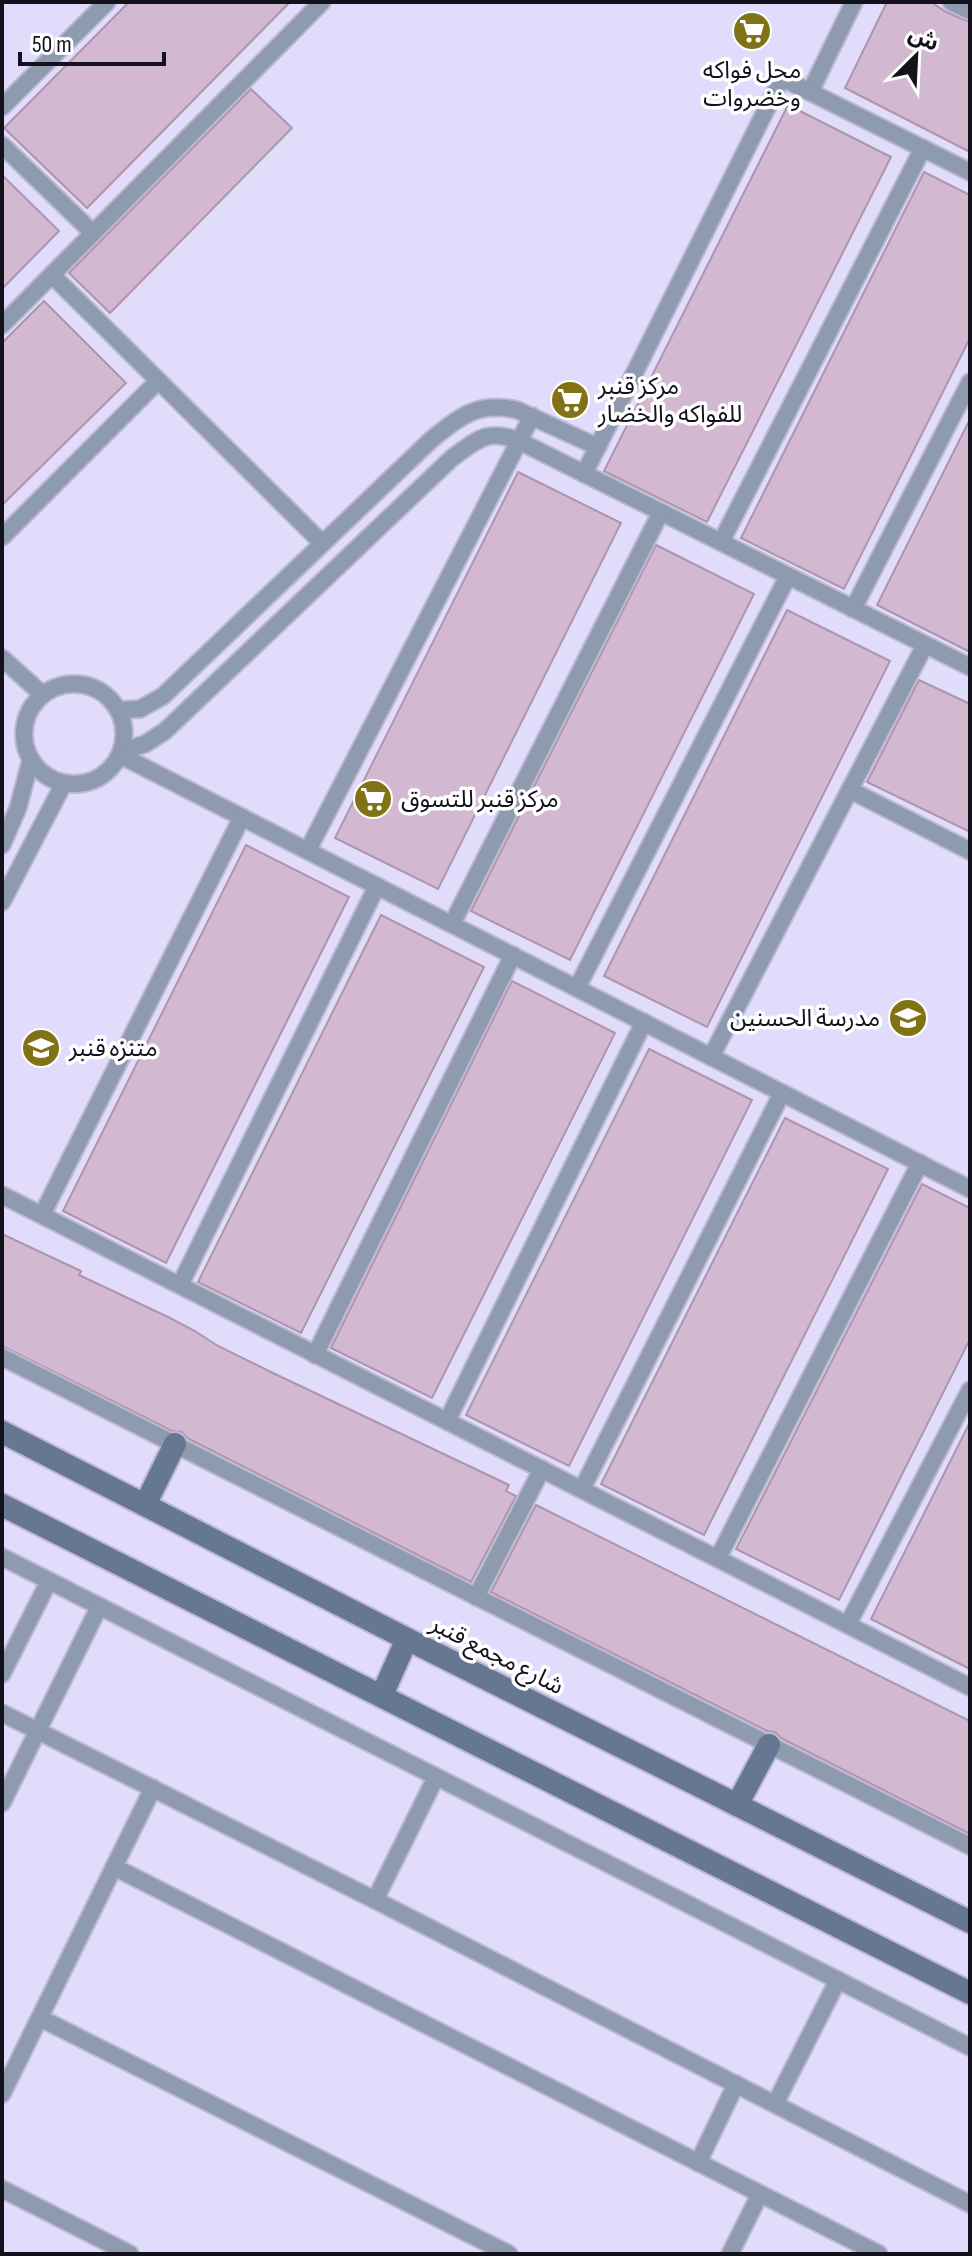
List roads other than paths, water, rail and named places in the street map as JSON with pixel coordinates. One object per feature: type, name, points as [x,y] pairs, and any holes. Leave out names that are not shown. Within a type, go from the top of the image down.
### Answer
[{"type":"main road","name":"شارع مجمع قنبر","points":[[2,1432],[970,1922]]},
{"type":"main road","points":[[145,1505],[175,1444]]},
{"type":"main road","points":[[2,1505],[970,1993]]},
{"type":"main road","points":[[382,1695],[407,1639]]},
{"type":"main road","points":[[737,1805],[769,1745]]},
{"type":"street","points":[[2,107],[107,2]]},
{"type":"street","points":[[2,325],[322,2]]},
{"type":"street","points":[[810,92],[854,2]]},
{"type":"street","points":[[951,2],[970,11]]},
{"type":"street","points":[[584,474],[782,78],[970,172]]},
{"type":"street","points":[[2,145],[93,233]]},
{"type":"street","points":[[721,542],[923,148]]},
{"type":"street","points":[[52,275],[322,543]]},
{"type":"street","points":[[2,537],[158,381]]},
{"type":"street","points":[[853,609],[970,382]]},
{"type":"street","points":[[118,710],[140,709],[163,696],[432,439],[467,414],[488,406],[502,406],[532,416],[598,447]]},
{"type":"street","points":[[308,850],[532,416]]},
{"type":"street","points":[[121,753],[145,744],[165,731],[452,458],[482,437],[493,434],[519,441],[970,667]]},
{"type":"street","points":[[432,439],[452,458]]},
{"type":"street","points":[[452,924],[661,512]]},
{"type":"street","points":[[577,988],[788,576]]},
{"type":"street","points":[[711,1057],[925,645]]},
{"type":"street","points":[[2,658],[43,695]]},
{"type":"street","points":[[70,684],[84,685],[109,698],[118,710],[125,737],[121,753],[103,775],[91,782],[78,785],[51,779],[39,771],[25,746],[27,718],[33,705],[43,695],[70,684]]},
{"type":"street","points":[[121,753],[970,1189]]},
{"type":"street","points":[[2,845],[18,808],[31,759]]},
{"type":"street","points":[[2,902],[64,783]]},
{"type":"street","points":[[850,790],[970,851]]},
{"type":"street","points":[[42,1215],[242,817]]},
{"type":"street","points":[[180,1285],[377,886]]},
{"type":"street","points":[[315,1355],[513,955]]},
{"type":"street","points":[[447,1421],[644,1022]]},
{"type":"street","points":[[582,1489],[782,1093]]},
{"type":"street","points":[[718,1558],[920,1163]]},
{"type":"street","points":[[2,1195],[970,1687]]},
{"type":"street","points":[[2,1357],[970,1846]]},
{"type":"street","points":[[848,1624],[970,1390]]},
{"type":"street","points":[[476,1597],[542,1469]]},
{"type":"street","points":[[2,1557],[970,2047]]},
{"type":"street","points":[[2,1674],[49,1581]]},
{"type":"street","points":[[2,1803],[99,1607]]},
{"type":"street","points":[[2,1713],[970,2204]]},
{"type":"street","points":[[375,1900],[436,1777]]},
{"type":"street","points":[[2,2094],[153,1788]]},
{"type":"street","points":[[114,1867],[879,2254]]},
{"type":"street","points":[[775,2104],[838,1980]]},
{"type":"street","points":[[40,2018],[509,2254]]},
{"type":"street","points":[[698,2163],[736,2084]]},
{"type":"street","points":[[2,2189],[130,2254]]},
{"type":"street","points":[[730,2254],[760,2194]]},
{"type":"place","name":"محل فواكه وخضروات","points":[[752,31]]},
{"type":"place","name":"مركز قنبر للفواكه والخضار","points":[[570,400]]},
{"type":"place","name":"مركز قنبر للتسوق","points":[[373,799]]},
{"type":"place","name":"مدرسة الحسنين","points":[[908,1018]]},
{"type":"place","name":"متنزه قنبر","points":[[41,1048]]}]
